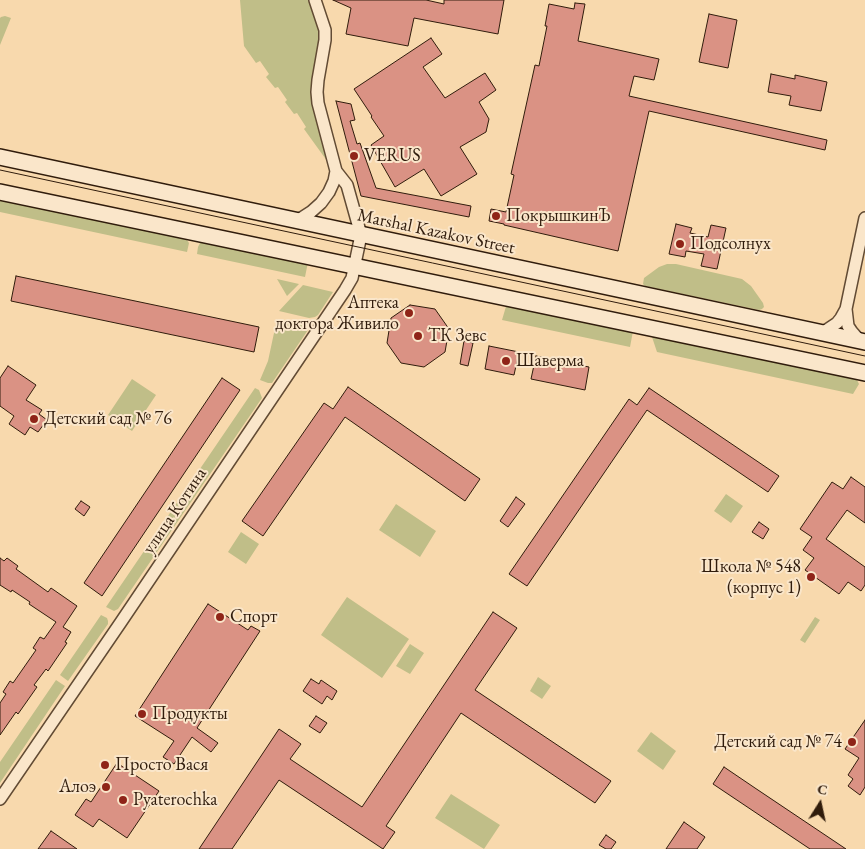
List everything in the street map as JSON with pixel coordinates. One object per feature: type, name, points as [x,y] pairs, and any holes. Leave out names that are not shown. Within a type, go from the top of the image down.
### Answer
[{"type":"main road","name":"Marshal Kazakov Street","points":[[0,157],[863,341]]},
{"type":"main road","points":[[0,192],[865,373]]},
{"type":"street","points":[[315,0],[325,30],[318,80],[318,103],[336,171],[347,185],[361,235]]},
{"type":"street","points":[[297,221],[321,203],[329,192],[336,171]]},
{"type":"street","points":[[822,333],[837,323],[846,309],[865,218]]},
{"type":"street","name":"улица Котина","points":[[0,799],[340,298],[352,278],[361,235]]},
{"type":"street","points":[[846,309],[848,326],[863,341]]},
{"type":"shaded area","points":[[240,0],[309,0],[319,25],[320,39],[313,79],[330,165],[304,129],[306,127],[297,113],[294,114],[285,102],[287,100],[278,87],[275,88],[266,77],[269,74],[260,61],[256,63],[244,46]]},
{"type":"shaded area","points":[[5,16],[11,18],[0,45],[0,18]]},
{"type":"shaded area","points":[[0,196],[184,236],[189,243],[187,252],[0,212]]},
{"type":"shaded area","points":[[202,239],[308,262],[305,277],[197,254]]},
{"type":"shaded area","points":[[667,264],[676,264],[742,279],[751,286],[764,307],[759,310],[645,286],[643,284],[644,278],[659,267]]},
{"type":"shaded area","points":[[277,279],[299,284],[287,296]]},
{"type":"shaded area","points":[[303,285],[333,292],[318,315],[309,318],[279,311]]},
{"type":"shaded area","points":[[507,303],[633,331],[630,347],[502,320]]},
{"type":"shaded area","points":[[277,319],[303,325],[308,330],[272,383],[268,383],[260,380],[268,361]]},
{"type":"shaded area","points":[[651,334],[856,378],[859,384],[853,394],[657,352]]},
{"type":"shaded area","points":[[132,379],[156,395],[132,431],[108,415]]},
{"type":"shaded area","points":[[255,388],[259,390],[262,398],[118,609],[114,611],[106,607]]},
{"type":"shaded area","points":[[726,494],[743,506],[731,523],[714,511]]},
{"type":"shaded area","points":[[396,504],[436,531],[420,557],[379,530]]},
{"type":"shaded area","points":[[241,532],[259,544],[246,564],[228,552]]},
{"type":"shaded area","points":[[347,597],[409,639],[382,678],[321,635]]},
{"type":"shaded area","points":[[101,615],[107,618],[108,624],[68,681],[60,675]]},
{"type":"shaded area","points":[[815,617],[820,620],[805,643],[800,640]]},
{"type":"shaded area","points":[[410,644],[424,653],[410,674],[396,666]]},
{"type":"shaded area","points":[[538,677],[551,686],[542,699],[530,691]]},
{"type":"shaded area","points":[[56,680],[65,686],[0,783],[0,762]]},
{"type":"shaded area","points":[[651,732],[676,751],[663,770],[637,751]]},
{"type":"shaded area","points":[[451,794],[500,825],[484,849],[435,818]]},
{"type":"building","points":[[333,0],[426,0],[444,4],[444,0],[504,0],[498,34],[414,18],[408,46],[346,34],[351,8]]},
{"type":"building","points":[[575,3],[585,4],[578,41],[659,59],[654,80],[634,76],[629,96],[827,140],[825,150],[649,111],[618,251],[489,221],[491,209],[506,212],[514,175],[511,174],[535,65],[539,66],[547,26],[545,26],[549,4],[574,9]]},
{"type":"building","points":[[709,14],[737,20],[728,68],[699,62]]},
{"type":"building","points":[[431,38],[442,54],[423,67],[445,98],[485,73],[496,90],[479,102],[489,119],[486,132],[460,147],[477,174],[441,196],[424,169],[395,187],[371,145],[384,136],[354,89]]},
{"type":"building","points":[[771,74],[795,79],[795,75],[827,82],[821,111],[789,105],[791,96],[768,92]]},
{"type":"building","points":[[336,101],[351,104],[355,120],[350,121],[357,144],[360,143],[376,188],[471,206],[469,217],[361,196]]},
{"type":"building","points":[[676,224],[692,228],[690,233],[708,237],[711,225],[726,228],[717,269],[701,266],[704,254],[686,251],[685,257],[669,254]]},
{"type":"building","points":[[16,276],[259,327],[254,352],[11,301]]},
{"type":"building","name":"ТК Зевс","points":[[410,305],[435,309],[449,329],[445,352],[424,367],[401,363],[387,343],[391,318]]},
{"type":"building","points":[[464,341],[473,343],[468,366],[460,364]]},
{"type":"building","points":[[489,346],[519,352],[514,375],[485,369]]},
{"type":"building","points":[[536,356],[589,367],[585,390],[531,379]]},
{"type":"building","points":[[8,366],[36,385],[26,400],[42,410],[39,414],[47,420],[38,432],[30,427],[25,435],[9,424],[14,416],[0,406],[0,378]]},
{"type":"building","points":[[222,378],[240,390],[102,596],[84,583]]},
{"type":"building","points":[[348,387],[480,479],[465,501],[345,417],[263,536],[242,521],[324,403],[333,409]]},
{"type":"building","points":[[649,388],[779,476],[768,492],[647,410],[527,586],[509,574],[629,399],[637,405]]},
{"type":"building","points":[[851,477],[865,487],[865,523],[847,510],[826,539],[865,567],[865,585],[861,591],[848,582],[839,594],[805,570],[814,558],[803,550],[812,537],[800,529],[832,482],[843,489]]},
{"type":"building","points":[[516,497],[525,504],[508,527],[500,521]]},
{"type":"building","points":[[81,501],[90,507],[84,516],[75,509]]},
{"type":"building","points":[[759,522],[769,529],[763,539],[752,532]]},
{"type":"building","points":[[0,558],[4,561],[7,558],[18,566],[16,569],[48,592],[51,588],[77,606],[63,627],[71,632],[65,642],[67,643],[48,671],[46,669],[34,685],[37,687],[18,714],[16,712],[0,735],[0,703],[6,694],[3,692],[10,681],[13,683],[36,650],[33,648],[40,637],[44,639],[56,622],[12,590],[11,592],[0,585]]},
{"type":"building","points":[[208,604],[248,630],[251,626],[260,631],[197,728],[218,743],[211,752],[192,737],[174,764],[163,757],[174,741],[135,716]]},
{"type":"building","points":[[493,612],[517,628],[475,690],[611,781],[595,803],[461,713],[386,826],[395,832],[383,849],[279,780],[232,849],[199,849],[279,729],[301,744],[290,759],[362,807]]},
{"type":"building","points":[[311,679],[319,684],[321,680],[337,691],[332,700],[327,696],[322,704],[303,691]]},
{"type":"building","points":[[316,716],[327,723],[320,733],[309,726]]},
{"type":"building","points":[[865,720],[865,787],[860,795],[848,786],[853,779],[848,775],[859,758],[845,749]]},
{"type":"building","name":"Pyaterochka","points":[[117,763],[159,791],[127,838],[99,819],[93,827],[75,815],[86,799],[91,802]]},
{"type":"building","points":[[724,767],[846,849],[810,849],[713,784]]},
{"type":"building","points":[[684,822],[705,837],[697,849],[666,849]]},
{"type":"building","points":[[51,831],[77,849],[38,849]]},
{"type":"building","points":[[606,835],[616,842],[611,849],[606,849],[599,845]]},
{"type":"tram line","points":[[0,170],[865,356]]},
{"type":"place","name":"VERUS","points":[[354,156]]},
{"type":"place","name":"ПокрышкинЪ","points":[[496,216]]},
{"type":"place","name":"Подсолнух","points":[[680,244]]},
{"type":"place","name":"Аптека доктора Живило","points":[[409,313]]},
{"type":"place","name":"ТК Зевс","points":[[418,336]]},
{"type":"place","name":"Шаверма","points":[[506,361]]},
{"type":"place","name":"Детский сад № 76","points":[[34,419]]},
{"type":"place","name":"Школа № 548 (корпус 1)","points":[[811,577]]},
{"type":"place","name":"Спорт","points":[[220,617]]},
{"type":"place","name":"Продукты","points":[[142,714]]},
{"type":"place","name":"Детский сад № 74","points":[[852,742]]},
{"type":"place","name":"Просто Вася","points":[[105,765]]},
{"type":"place","name":"Алоэ","points":[[106,787]]},
{"type":"place","name":"Pyaterochka","points":[[123,800]]}]
